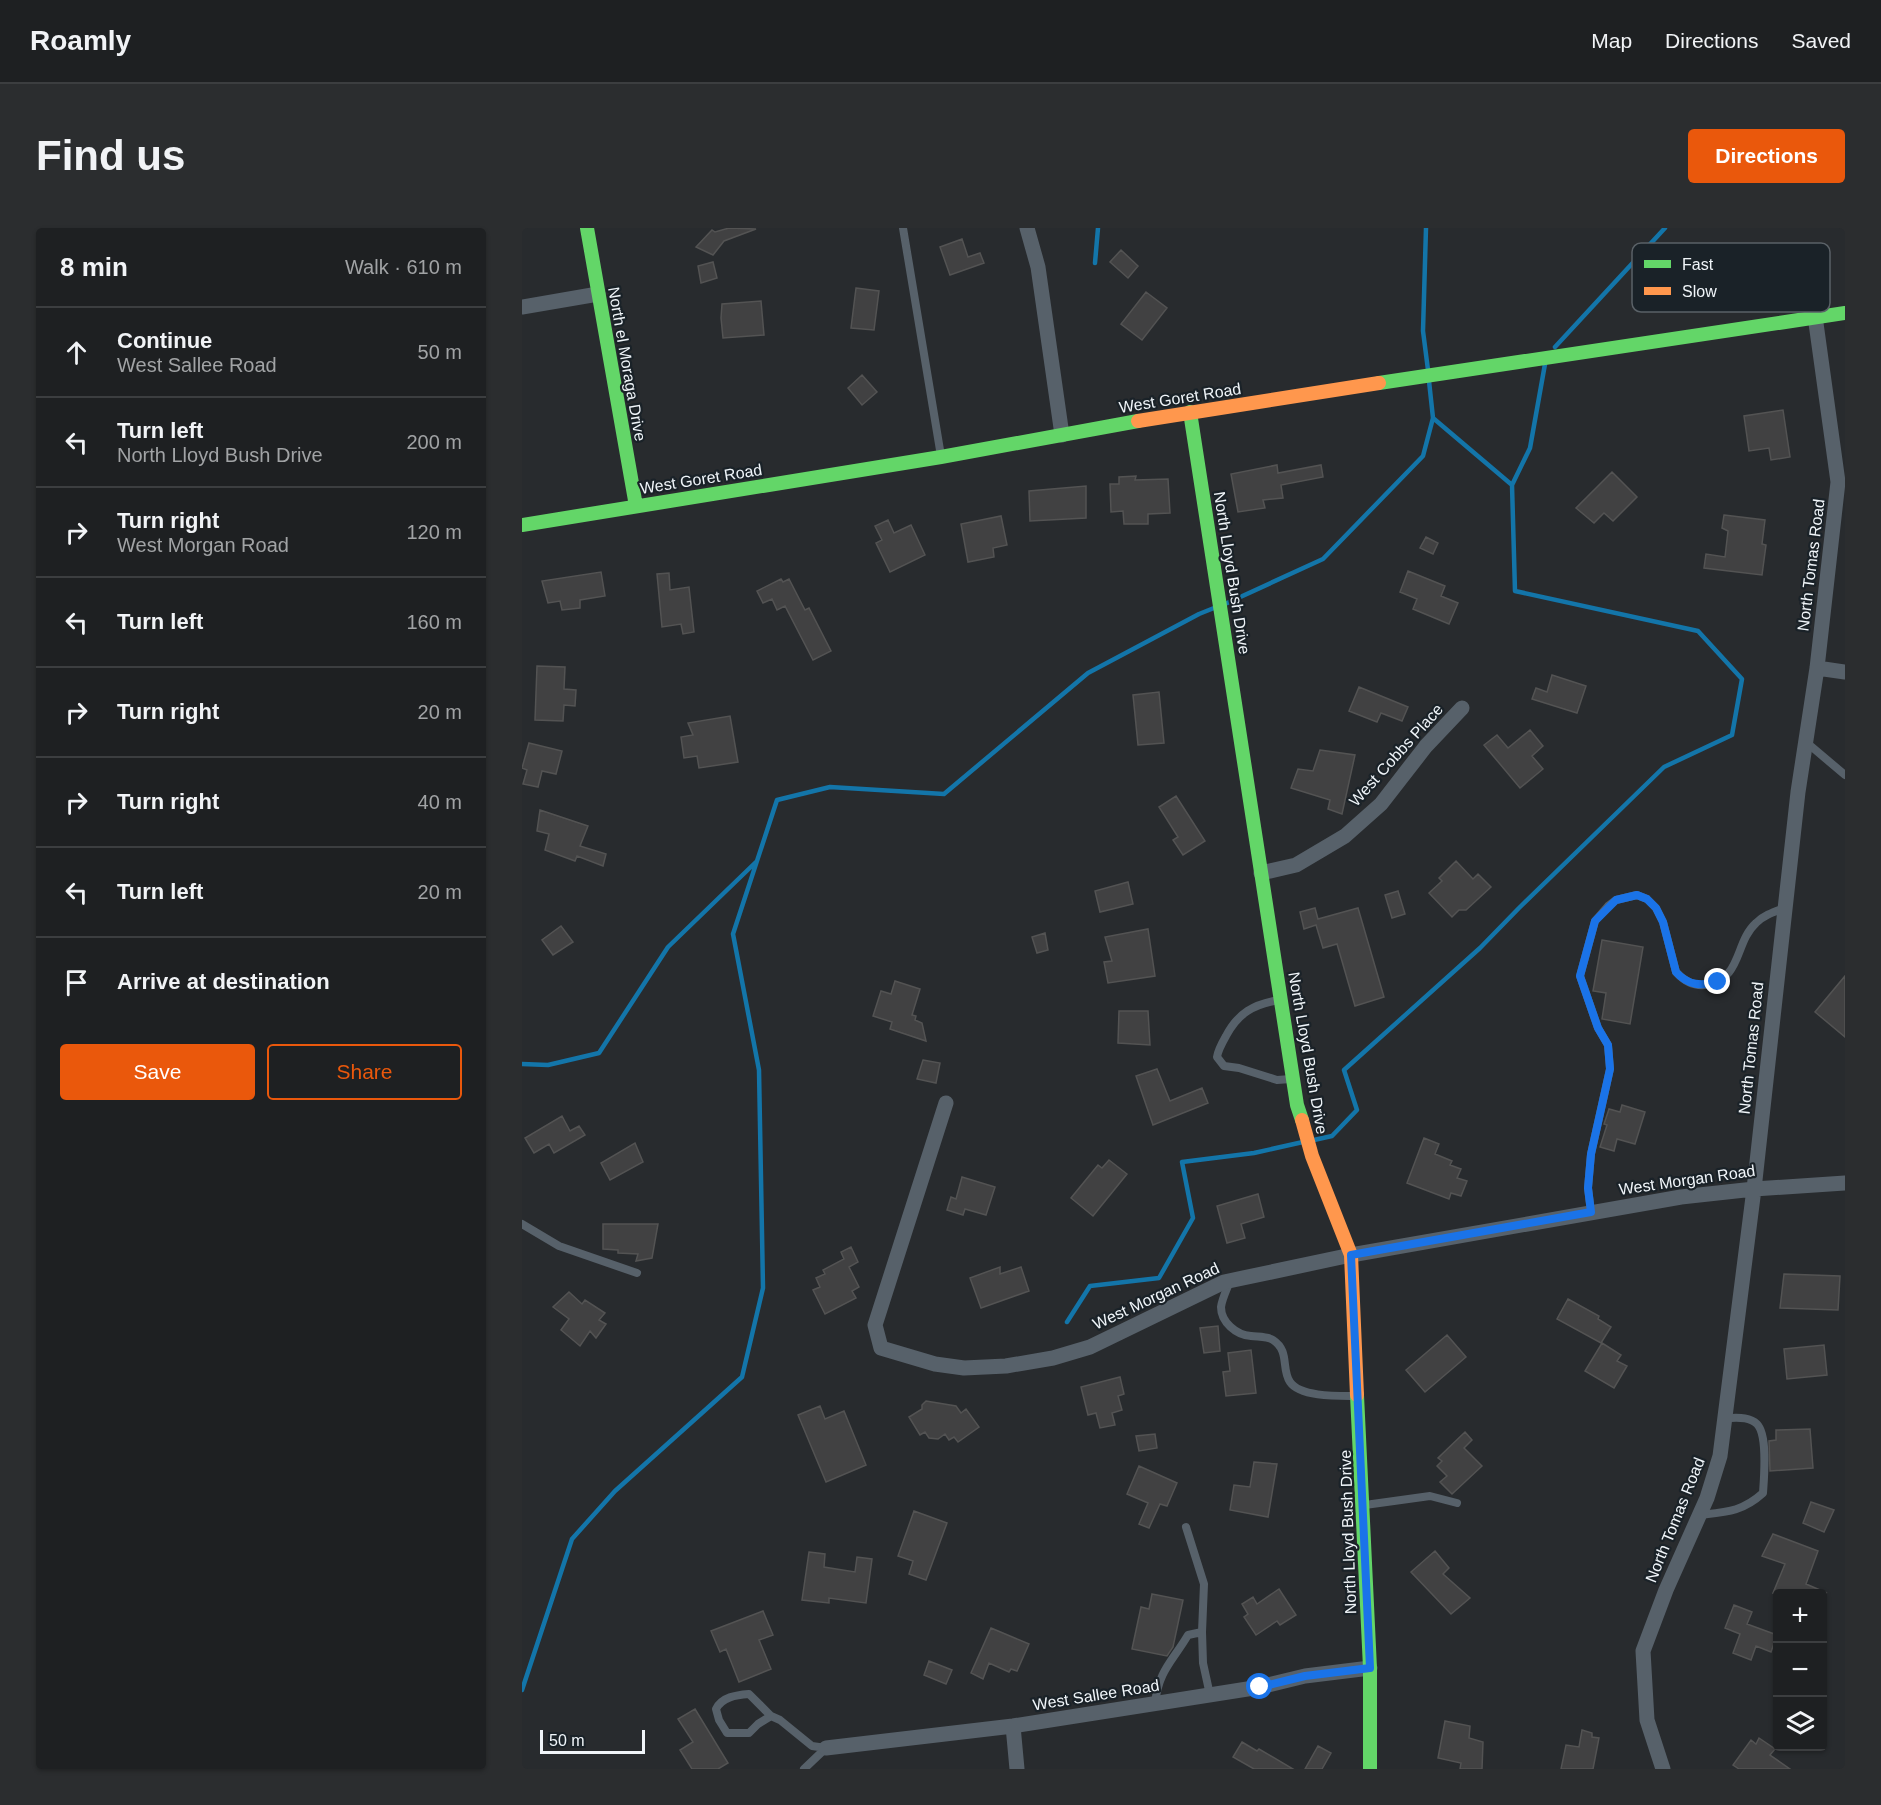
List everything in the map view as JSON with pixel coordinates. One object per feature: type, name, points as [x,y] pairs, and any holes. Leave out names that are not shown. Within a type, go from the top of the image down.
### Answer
[{"type":"street","name":"North el Moraga Drive","points":[[586,228],[636,506]]},
{"type":"street","points":[[1027,228],[1038,267],[1062,435]]},
{"type":"street","points":[[522,307],[598,294]]},
{"type":"street","name":"West Goret Road","points":[[522,525],[941,457],[1191,412],[1815,315],[1845,313]]},
{"type":"street","name":"North Tomas Road","points":[[1663,1769],[1647,1720],[1643,1651],[1666,1590],[1699,1515],[1720,1456],[1838,482],[1815,315]]},
{"type":"street","name":"North Lloyd Bush Drive","points":[[1191,412],[1292,1078],[1312,1156],[1351,1255],[1364,1505],[1370,1668],[1370,1769]]},
{"type":"street","points":[[1817,668],[1845,672]]},
{"type":"street","name":"West Cobbs Place","points":[[1261,873],[1296,864],[1345,836],[1381,804],[1425,746],[1462,708]]},
{"type":"street","name":"West Morgan Road","points":[[946,1103],[875,1324],[881,1348],[935,1365],[964,1368],[1006,1366],[1053,1358],[1090,1347],[1230,1281],[1351,1255],[1681,1197],[1845,1183]]},
{"type":"street","name":"West Sallee Road","points":[[826,1748],[1013,1726],[1260,1687],[1305,1676],[1370,1668]]},
{"type":"street","points":[[1013,1726],[1017,1769]]},
{"type":"lane","points":[[903,228],[941,457]]},
{"type":"lane","points":[[1806,742],[1845,775]]},
{"type":"lane","points":[[1591,1212],[1588,1188],[1591,1154],[1610,1069],[1608,1045],[1598,1028],[1580,976],[1595,921],[1616,900],[1637,895],[1647,899],[1656,908],[1663,922],[1676,972],[1682,979],[1700,985],[1718,982],[1732,969],[1754,924],[1769,914],[1785,908]]},
{"type":"lane","points":[[1280,1000],[1256,1005],[1239,1016],[1230,1028],[1216,1058],[1224,1066],[1239,1068],[1277,1080],[1292,1078]]},
{"type":"lane","points":[[522,1224],[559,1246],[637,1273]]},
{"type":"lane","points":[[1230,1281],[1221,1305],[1223,1318],[1233,1329],[1249,1336],[1262,1336],[1273,1340],[1281,1349],[1286,1360],[1289,1381],[1297,1388],[1329,1395],[1358,1396]]},
{"type":"lane","points":[[1699,1515],[1733,1511],[1750,1505],[1763,1493],[1763,1435],[1761,1430],[1758,1424],[1745,1418],[1726,1418]]},
{"type":"lane","points":[[1364,1505],[1430,1496],[1457,1503]]},
{"type":"lane","points":[[1186,1527],[1204,1584],[1203,1663],[1210,1695]]},
{"type":"lane","points":[[1155,1703],[1162,1672],[1188,1635],[1202,1632]]},
{"type":"lane","points":[[771,1716],[749,1733],[727,1734],[716,1709],[720,1702],[738,1695],[749,1694],[771,1716],[780,1720],[812,1746],[826,1748]]},
{"type":"lane","points":[[804,1769],[826,1748]]},
{"type":"building","points":[[729,228],[756,229],[724,241],[713,255],[696,247],[712,230],[715,232]]},
{"type":"building","points":[[962,239],[968,257],[980,253],[984,263],[950,275],[940,247]]},
{"type":"building","points":[[1121,250],[1138,266],[1128,278],[1110,262]]},
{"type":"building","points":[[713,262],[717,278],[701,283],[698,266]]},
{"type":"building","points":[[856,288],[879,291],[874,330],[851,328]]},
{"type":"building","points":[[1146,292],[1167,308],[1142,340],[1121,324]]},
{"type":"building","points":[[761,301],[764,335],[723,338],[722,304]]},
{"type":"building","points":[[862,375],[877,392],[862,405],[848,388]]},
{"type":"building","points":[[1783,410],[1790,457],[1771,460],[1769,448],[1749,451],[1744,416]]},
{"type":"building","points":[[1277,465],[1278,473],[1321,465],[1323,477],[1281,485],[1283,498],[1263,500],[1265,508],[1238,512],[1231,474]]},
{"type":"building","points":[[1612,472],[1637,497],[1613,521],[1604,513],[1594,523],[1576,508]]},
{"type":"building","points":[[1136,476],[1135,480],[1168,479],[1170,513],[1148,514],[1148,524],[1124,524],[1123,511],[1111,512],[1110,484],[1119,484],[1119,477]]},
{"type":"building","points":[[1086,486],[1086,518],[1030,521],[1029,491]]},
{"type":"building","points":[[1724,515],[1765,520],[1762,544],[1766,545],[1762,575],[1704,568],[1706,554],[1725,557],[1728,531],[1722,528]]},
{"type":"building","points":[[1001,516],[1007,545],[993,548],[994,557],[968,562],[961,524]]},
{"type":"building","points":[[888,520],[894,533],[911,525],[925,555],[890,572],[876,543],[882,540],[875,526]]},
{"type":"building","points":[[1426,537],[1438,543],[1433,554],[1420,548]]},
{"type":"building","points":[[1408,571],[1445,586],[1441,596],[1458,603],[1449,624],[1413,609],[1417,599],[1400,592]]},
{"type":"building","points":[[601,572],[605,596],[580,600],[580,608],[562,610],[560,601],[548,603],[542,581]]},
{"type":"building","points":[[669,573],[670,590],[689,587],[694,632],[683,634],[681,624],[662,627],[657,574]]},
{"type":"building","points":[[781,579],[783,582],[789,579],[805,610],[809,608],[831,651],[813,660],[785,606],[777,610],[772,599],[763,603],[757,591]]},
{"type":"building","points":[[537,666],[565,667],[564,689],[576,690],[575,706],[564,705],[563,721],[535,720]]},
{"type":"building","points":[[1552,675],[1586,686],[1577,713],[1532,699],[1536,688],[1547,692]]},
{"type":"building","points":[[1359,687],[1408,707],[1402,721],[1381,713],[1377,722],[1349,711]]},
{"type":"building","points":[[1159,692],[1164,743],[1138,745],[1133,695]]},
{"type":"building","points":[[730,716],[738,762],[699,768],[697,756],[684,758],[681,737],[693,735],[688,723]]},
{"type":"building","points":[[1530,730],[1543,746],[1532,756],[1543,769],[1520,788],[1484,745],[1497,735],[1508,748]]},
{"type":"building","points":[[529,743],[562,751],[556,774],[542,771],[538,787],[523,784],[527,770],[522,768]]},
{"type":"building","points":[[1320,750],[1355,755],[1342,814],[1328,809],[1330,800],[1291,788],[1298,769],[1313,771]]},
{"type":"building","points":[[1176,796],[1205,841],[1183,855],[1173,840],[1178,837],[1159,807]]},
{"type":"building","points":[[540,810],[588,826],[580,846],[606,854],[603,866],[577,856],[575,861],[545,850],[549,834],[537,831]]},
{"type":"building","points":[[1456,861],[1473,879],[1478,874],[1491,887],[1466,910],[1459,910],[1452,917],[1429,893],[1442,881],[1439,878]]},
{"type":"building","points":[[1128,882],[1133,904],[1100,912],[1095,891]]},
{"type":"building","points":[[1398,891],[1405,914],[1392,918],[1385,895]]},
{"type":"building","points":[[1315,908],[1318,919],[1358,908],[1384,997],[1355,1006],[1337,944],[1323,948],[1316,925],[1304,929],[1300,912]]},
{"type":"building","points":[[561,926],[573,942],[553,955],[542,940]]},
{"type":"building","points":[[1148,929],[1155,976],[1108,983],[1104,962],[1112,961],[1105,937]]},
{"type":"building","points":[[1045,933],[1048,950],[1037,953],[1032,937]]},
{"type":"building","points":[[1602,940],[1643,947],[1630,1024],[1602,1019],[1606,993],[1593,991]]},
{"type":"building","points":[[1845,976],[1845,1037],[1815,1012]]},
{"type":"building","points":[[895,981],[920,989],[912,1015],[916,1016],[915,1020],[922,1023],[926,1041],[890,1029],[892,1022],[873,1016],[881,991],[891,994]]},
{"type":"building","points":[[1119,1011],[1148,1011],[1150,1045],[1118,1043]]},
{"type":"building","points":[[923,1060],[940,1063],[936,1083],[917,1079]]},
{"type":"building","points":[[1157,1069],[1170,1101],[1202,1088],[1208,1103],[1153,1125],[1136,1076]]},
{"type":"building","points":[[1622,1105],[1645,1112],[1635,1144],[1617,1139],[1614,1151],[1600,1147],[1609,1109],[1620,1112]]},
{"type":"building","points":[[562,1116],[570,1131],[579,1126],[585,1135],[554,1153],[549,1144],[534,1153],[525,1138]]},
{"type":"building","points":[[1424,1138],[1439,1144],[1435,1154],[1452,1161],[1450,1165],[1461,1169],[1457,1178],[1467,1181],[1461,1196],[1451,1193],[1449,1199],[1407,1183]]},
{"type":"building","points":[[635,1143],[643,1162],[610,1180],[601,1163]]},
{"type":"building","points":[[1109,1160],[1127,1174],[1093,1216],[1071,1198],[1098,1165],[1102,1168]]},
{"type":"building","points":[[962,1177],[995,1187],[986,1215],[965,1209],[963,1215],[947,1210],[951,1197],[956,1199]]},
{"type":"building","points":[[1258,1194],[1264,1217],[1241,1224],[1245,1238],[1227,1243],[1217,1206]]},
{"type":"building","points":[[603,1224],[658,1224],[652,1258],[636,1261],[638,1254],[618,1253],[618,1250],[603,1249]]},
{"type":"building","points":[[851,1247],[858,1262],[849,1267],[859,1287],[852,1291],[856,1298],[825,1314],[813,1290],[820,1287],[816,1278],[825,1274],[823,1270],[844,1259],[841,1252]]},
{"type":"building","points":[[1000,1267],[1000,1274],[1021,1267],[1029,1291],[981,1308],[970,1278]]},
{"type":"building","points":[[1784,1274],[1840,1276],[1838,1310],[1780,1308]]},
{"type":"building","points":[[569,1292],[582,1304],[585,1300],[605,1313],[599,1320],[606,1324],[596,1338],[590,1331],[580,1346],[561,1330],[569,1319],[553,1307]]},
{"type":"building","points":[[1568,1299],[1599,1316],[1598,1319],[1611,1327],[1601,1343],[1557,1319]]},
{"type":"building","points":[[1218,1326],[1220,1351],[1204,1353],[1200,1328]]},
{"type":"building","points":[[1447,1335],[1466,1357],[1425,1392],[1406,1370]]},
{"type":"building","points":[[1602,1343],[1621,1355],[1617,1361],[1627,1366],[1614,1388],[1585,1371]]},
{"type":"building","points":[[1824,1345],[1827,1375],[1787,1379],[1784,1349]]},
{"type":"building","points":[[1251,1350],[1256,1393],[1226,1396],[1223,1372],[1230,1371],[1228,1353]]},
{"type":"building","points":[[1120,1377],[1124,1394],[1118,1396],[1122,1410],[1112,1413],[1115,1425],[1100,1428],[1096,1413],[1088,1415],[1081,1387]]},
{"type":"building","points":[[926,1401],[956,1406],[961,1413],[966,1409],[979,1427],[958,1442],[954,1437],[949,1440],[945,1434],[938,1439],[929,1438],[925,1432],[920,1435],[909,1417],[922,1409]]},
{"type":"building","points":[[820,1406],[825,1419],[844,1411],[866,1465],[826,1482],[798,1415]]},
{"type":"building","points":[[1810,1429],[1813,1468],[1770,1471],[1769,1441],[1776,1440],[1776,1430]]},
{"type":"building","points":[[1465,1432],[1472,1440],[1464,1448],[1482,1466],[1452,1494],[1440,1482],[1447,1476],[1437,1466],[1442,1461],[1438,1458]]},
{"type":"building","points":[[1155,1434],[1157,1448],[1139,1451],[1136,1436]]},
{"type":"building","points":[[1254,1462],[1277,1464],[1268,1517],[1230,1510],[1234,1485],[1250,1487]]},
{"type":"building","points":[[1139,1466],[1177,1483],[1167,1506],[1160,1504],[1149,1528],[1139,1524],[1148,1503],[1127,1494]]},
{"type":"building","points":[[1811,1502],[1834,1510],[1824,1532],[1803,1523]]},
{"type":"building","points":[[914,1511],[947,1523],[926,1580],[909,1574],[913,1561],[898,1556]]},
{"type":"building","points":[[1773,1534],[1818,1551],[1806,1584],[1818,1589],[1775,1589],[1785,1564],[1762,1556]]},
{"type":"building","points":[[1435,1551],[1449,1568],[1443,1574],[1470,1598],[1451,1614],[1411,1572]]},
{"type":"building","points":[[809,1552],[825,1554],[824,1567],[855,1572],[857,1557],[872,1559],[866,1603],[829,1598],[829,1603],[802,1600]]},
{"type":"building","points":[[1279,1589],[1296,1615],[1280,1625],[1277,1621],[1256,1635],[1244,1617],[1248,1614],[1242,1604],[1253,1597],[1257,1604]]},
{"type":"building","points":[[1152,1594],[1183,1600],[1173,1647],[1167,1656],[1132,1649],[1141,1607],[1149,1609]]},
{"type":"building","points":[[1734,1605],[1752,1612],[1747,1624],[1773,1634],[1771,1652],[1756,1646],[1751,1660],[1733,1653],[1740,1634],[1725,1628]]},
{"type":"building","points":[[763,1611],[773,1635],[759,1640],[771,1669],[739,1682],[726,1649],[720,1652],[711,1631]]},
{"type":"building","points":[[991,1628],[1029,1644],[1017,1671],[1011,1669],[1009,1672],[989,1663],[983,1679],[971,1673]]},
{"type":"building","points":[[929,1661],[952,1670],[946,1684],[924,1675]]},
{"type":"building","points":[[695,1709],[728,1763],[718,1769],[692,1769],[680,1750],[693,1742],[678,1719]]},
{"type":"building","points":[[1445,1721],[1470,1726],[1469,1738],[1483,1742],[1482,1769],[1460,1769],[1461,1763],[1438,1758]]},
{"type":"building","points":[[1582,1730],[1592,1733],[1592,1737],[1599,1738],[1593,1769],[1561,1769],[1566,1745],[1579,1747]]},
{"type":"building","points":[[1759,1738],[1773,1748],[1770,1755],[1790,1769],[1739,1769],[1733,1765],[1751,1740],[1756,1744]]},
{"type":"building","points":[[1242,1742],[1293,1769],[1254,1769],[1233,1757]]},
{"type":"building","points":[[1318,1746],[1331,1753],[1322,1769],[1305,1769]]},
{"type":"waterway","points":[[1095,263],[1098,228]]},
{"type":"waterway","points":[[1426,228],[1423,331],[1428,370]]},
{"type":"waterway","points":[[1651,243],[1665,228]]},
{"type":"waterway","points":[[1555,347],[1632,264]]},
{"type":"waterway","points":[[1512,485],[1530,448],[1545,364]]},
{"type":"waterway","points":[[1225,604],[1323,559],[1423,456],[1433,418],[1429,381]]},
{"type":"waterway","points":[[1314,1140],[1332,1136],[1357,1110],[1344,1070],[1480,948],[1664,767],[1732,735],[1742,679],[1698,631],[1515,591],[1512,485],[1433,418]]},
{"type":"waterway","points":[[522,1690],[572,1539],[615,1491],[742,1377],[763,1288],[759,1070],[733,934],[777,800],[830,787],[944,794],[1088,673],[1214,608]]},
{"type":"waterway","points":[[522,1064],[548,1065],[599,1053],[668,947],[756,862]]},
{"type":"waterway","points":[[1067,1322],[1090,1286],[1159,1278],[1193,1218],[1182,1162],[1254,1153],[1303,1142]]},
{"type":"traffic: fast","points":[[587,228],[636,506]]},
{"type":"traffic: fast","points":[[1379,383],[1845,313]]},
{"type":"traffic: fast","points":[[1190,412],[1297,1105],[1302,1120]]},
{"type":"traffic: fast","points":[[522,525],[941,457],[1138,421]]},
{"type":"traffic: fast","points":[[1357,1395],[1370,1668],[1370,1769]]},
{"type":"traffic: slow","points":[[1138,421],[1379,383]]},
{"type":"traffic: slow","points":[[1302,1120],[1312,1156],[1351,1255],[1357,1395]]},
{"type":"route","points":[[1260,1687],[1305,1676],[1370,1668],[1351,1255],[1591,1212],[1588,1188],[1591,1154],[1610,1069],[1608,1045],[1598,1028],[1580,976],[1595,921],[1616,900],[1637,895],[1647,899],[1656,908],[1663,922],[1676,972],[1682,979],[1700,985],[1718,982]]}]
